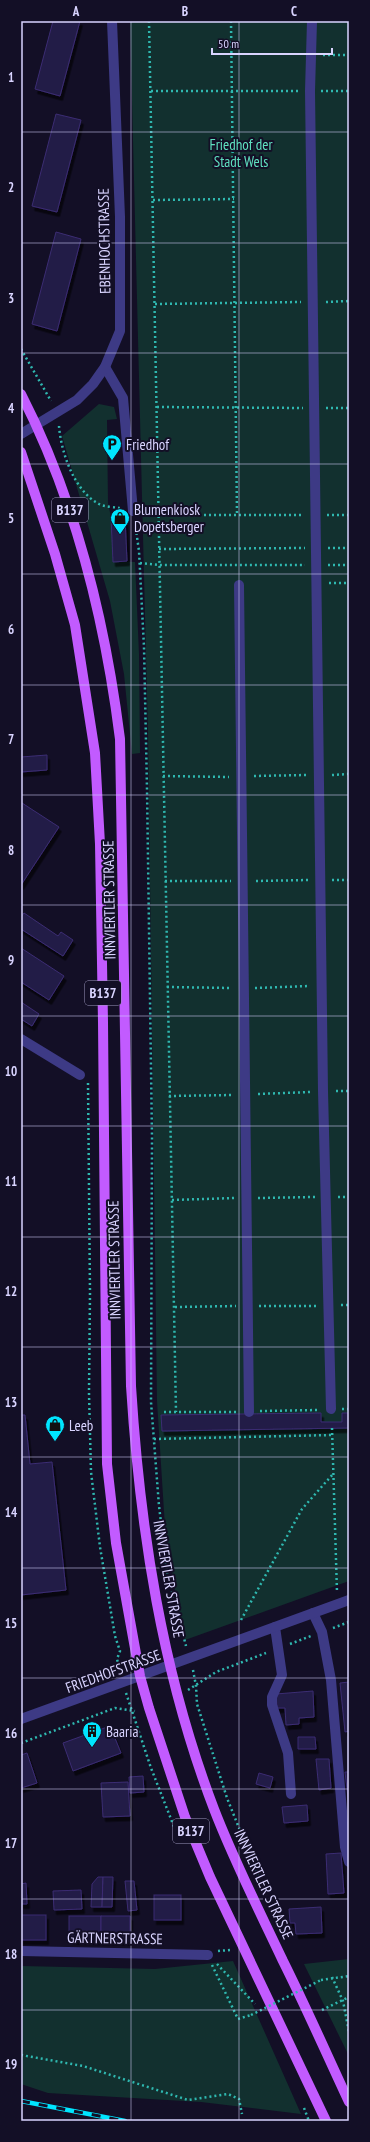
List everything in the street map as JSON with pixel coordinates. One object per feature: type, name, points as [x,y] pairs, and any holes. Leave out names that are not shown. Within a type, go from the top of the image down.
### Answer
[{"type":"main road","name":"INNVIERTLER STRASSE","points":[[21,394],[37,425],[69,508],[96,598],[113,681],[120,739],[132,1386],[136,1458],[144,1531],[161,1627],[177,1695],[213,1807],[237,1866],[349,2102]]},
{"type":"main road","name":"INNVIERTLER STRASSE","points":[[21,452],[56,554],[75,625],[95,753],[100,844],[103,1007],[107,1464],[116,1543],[140,1676],[148,1708],[185,1817],[204,1863],[326,2121]]},
{"type":"street","name":"EBENHOCHSTRASSE","points":[[21,434],[58,413],[77,400],[93,384],[105,368],[120,331],[120,217],[112,21]]},
{"type":"street","points":[[312,21],[310,91],[316,566],[325,1182],[331,1409]]},
{"type":"street","points":[[105,368],[123,398],[133,511]]},
{"type":"street","points":[[239,585],[249,1412]]},
{"type":"street","points":[[21,1039],[80,1075]]},
{"type":"street","name":"FRIEDHOFSTRASSE","points":[[21,1719],[171,1666],[349,1600]]},
{"type":"street","points":[[313,1613],[322,1632],[331,1680],[345,1847],[349,1862]]},
{"type":"street","points":[[275,1627],[280,1648],[282,1675],[272,1697],[272,1705],[288,1752],[291,1794]]},
{"type":"street","name":"GÄRTNERSTRASSE","points":[[21,1951],[208,1956]]},
{"type":"path","points":[[149,21],[176,1412]]},
{"type":"path","points":[[231,21],[237,515]]},
{"type":"path","points":[[310,55],[349,55]]},
{"type":"path","points":[[151,91],[349,91]]},
{"type":"path","points":[[153,200],[234,199]]},
{"type":"path","points":[[155,304],[349,302]]},
{"type":"path","points":[[21,349],[58,413],[60,441],[81,489],[99,505],[133,511],[140,563],[147,781],[152,1138],[151,1394],[159,1506],[167,1572],[190,1658],[196,1686],[197,1704],[227,1798],[262,1883]]},
{"type":"path","points":[[156,407],[349,408]]},
{"type":"path","points":[[159,515],[349,515]]},
{"type":"path","points":[[159,550],[349,548]]},
{"type":"path","points":[[140,563],[160,565],[349,565]]},
{"type":"path","points":[[317,583],[349,583]]},
{"type":"path","points":[[163,776],[242,777],[349,774]]},
{"type":"path","points":[[332,1428],[337,1604]]},
{"type":"path","points":[[154,1439],[332,1435]]},
{"type":"path","points":[[241,1620],[302,1509],[333,1474]]},
{"type":"path","points":[[208,1956],[256,2004]]},
{"type":"path","points":[[208,1956],[238,2019],[251,2015],[321,1980],[332,1977],[349,1976]]},
{"type":"path","points":[[332,1977],[343,2001],[349,2032]]},
{"type":"path","points":[[322,2010],[349,1997]]},
{"type":"path","points":[[21,2055],[83,2066],[188,2100],[228,2094],[239,2099],[242,2114]]},
{"type":"green space","name":"Friedhof der Stadt Wels","points":[[130,21],[349,21],[349,1581],[185,1640],[180,1623],[165,1527],[157,1401],[148,734]]},
{"type":"green space","points":[[99,404],[114,407],[117,419],[107,420],[108,503],[111,517],[113,561],[135,562],[139,654],[140,753],[132,754],[124,674],[110,601],[62,436]]},
{"type":"green space","points":[[349,1959],[349,2056],[304,1964]]},
{"type":"green space","points":[[233,1961],[301,2114],[201,2102],[48,2093],[21,2084],[21,1966],[155,1969]]},
{"type":"building","points":[[53,21],[80,21],[60,96],[35,89]]},
{"type":"building","points":[[56,114],[81,120],[57,212],[32,206]]},
{"type":"building","points":[[56,232],[81,239],[57,331],[32,324]]},
{"type":"building","points":[[111,517],[125,517],[127,561],[113,562]]},
{"type":"building","points":[[47,755],[47,770],[21,772],[21,757]]},
{"type":"building","points":[[22,803],[59,827],[21,885],[21,805]]},
{"type":"building","points":[[24,913],[58,936],[61,932],[73,940],[63,956],[21,929],[21,917]]},
{"type":"building","points":[[21,948],[64,976],[49,1000],[21,982]]},
{"type":"building","points":[[21,1002],[39,1014],[32,1026],[21,1019]]},
{"type":"building","points":[[321,1413],[321,1422],[342,1422],[342,1413],[349,1413],[349,1428],[162,1431],[161,1415]]},
{"type":"building","points":[[21,1415],[25,1415],[30,1464],[52,1462],[66,1590],[21,1595]]},
{"type":"building","points":[[349,1682],[349,1731],[345,1732],[340,1683]]},
{"type":"building","points":[[313,1691],[314,1717],[299,1718],[299,1724],[286,1725],[285,1708],[277,1708],[276,1694]]},
{"type":"building","name":"Baaria","points":[[110,1726],[121,1753],[73,1771],[63,1743]]},
{"type":"building","points":[[298,1737],[315,1737],[316,1749],[298,1749]]},
{"type":"building","points":[[27,1753],[37,1783],[21,1788],[21,1755]]},
{"type":"building","points":[[316,1759],[329,1759],[331,1788],[319,1790]]},
{"type":"building","points":[[345,1772],[349,1772],[349,1806]]},
{"type":"building","points":[[259,1773],[273,1777],[270,1788],[256,1784]]},
{"type":"building","points":[[143,1776],[144,1792],[130,1793],[129,1777]]},
{"type":"building","points":[[128,1782],[130,1816],[103,1817],[101,1783]]},
{"type":"building","points":[[307,1805],[308,1821],[284,1823],[282,1807]]},
{"type":"building","points":[[341,1853],[344,1893],[328,1894],[326,1854]]},
{"type":"building","points":[[98,1877],[103,1877],[102,1907],[91,1907],[92,1884]]},
{"type":"building","points":[[103,1877],[113,1877],[112,1907],[102,1907]]},
{"type":"building","points":[[125,1881],[134,1881],[137,1910],[128,1911]]},
{"type":"building","points":[[26,1883],[27,1904],[21,1904],[21,1884]]},
{"type":"building","points":[[81,1890],[82,1909],[54,1910],[53,1891]]},
{"type":"building","points":[[154,1895],[181,1895],[181,1920],[154,1920]]},
{"type":"building","points":[[321,1907],[322,1933],[296,1934],[295,1923],[290,1923],[289,1909]]},
{"type":"building","points":[[21,1915],[46,1915],[46,1940],[21,1940]]},
{"type":"building","points":[[69,1916],[101,1916],[101,1940],[69,1940]]},
{"type":"building","points":[[101,1916],[130,1916],[130,1941],[101,1940]]},
{"type":"railway","points":[[21,2101],[125,2121]]},
{"type":"place","name":"Friedhof","points":[[112,461]]},
{"type":"place","name":"Blumenkiosk Dopetsberger","points":[[120,535]]},
{"type":"place","name":"Leeb","points":[[55,1442]]},
{"type":"place","name":"Baaria","points":[[92,1748]]}]
